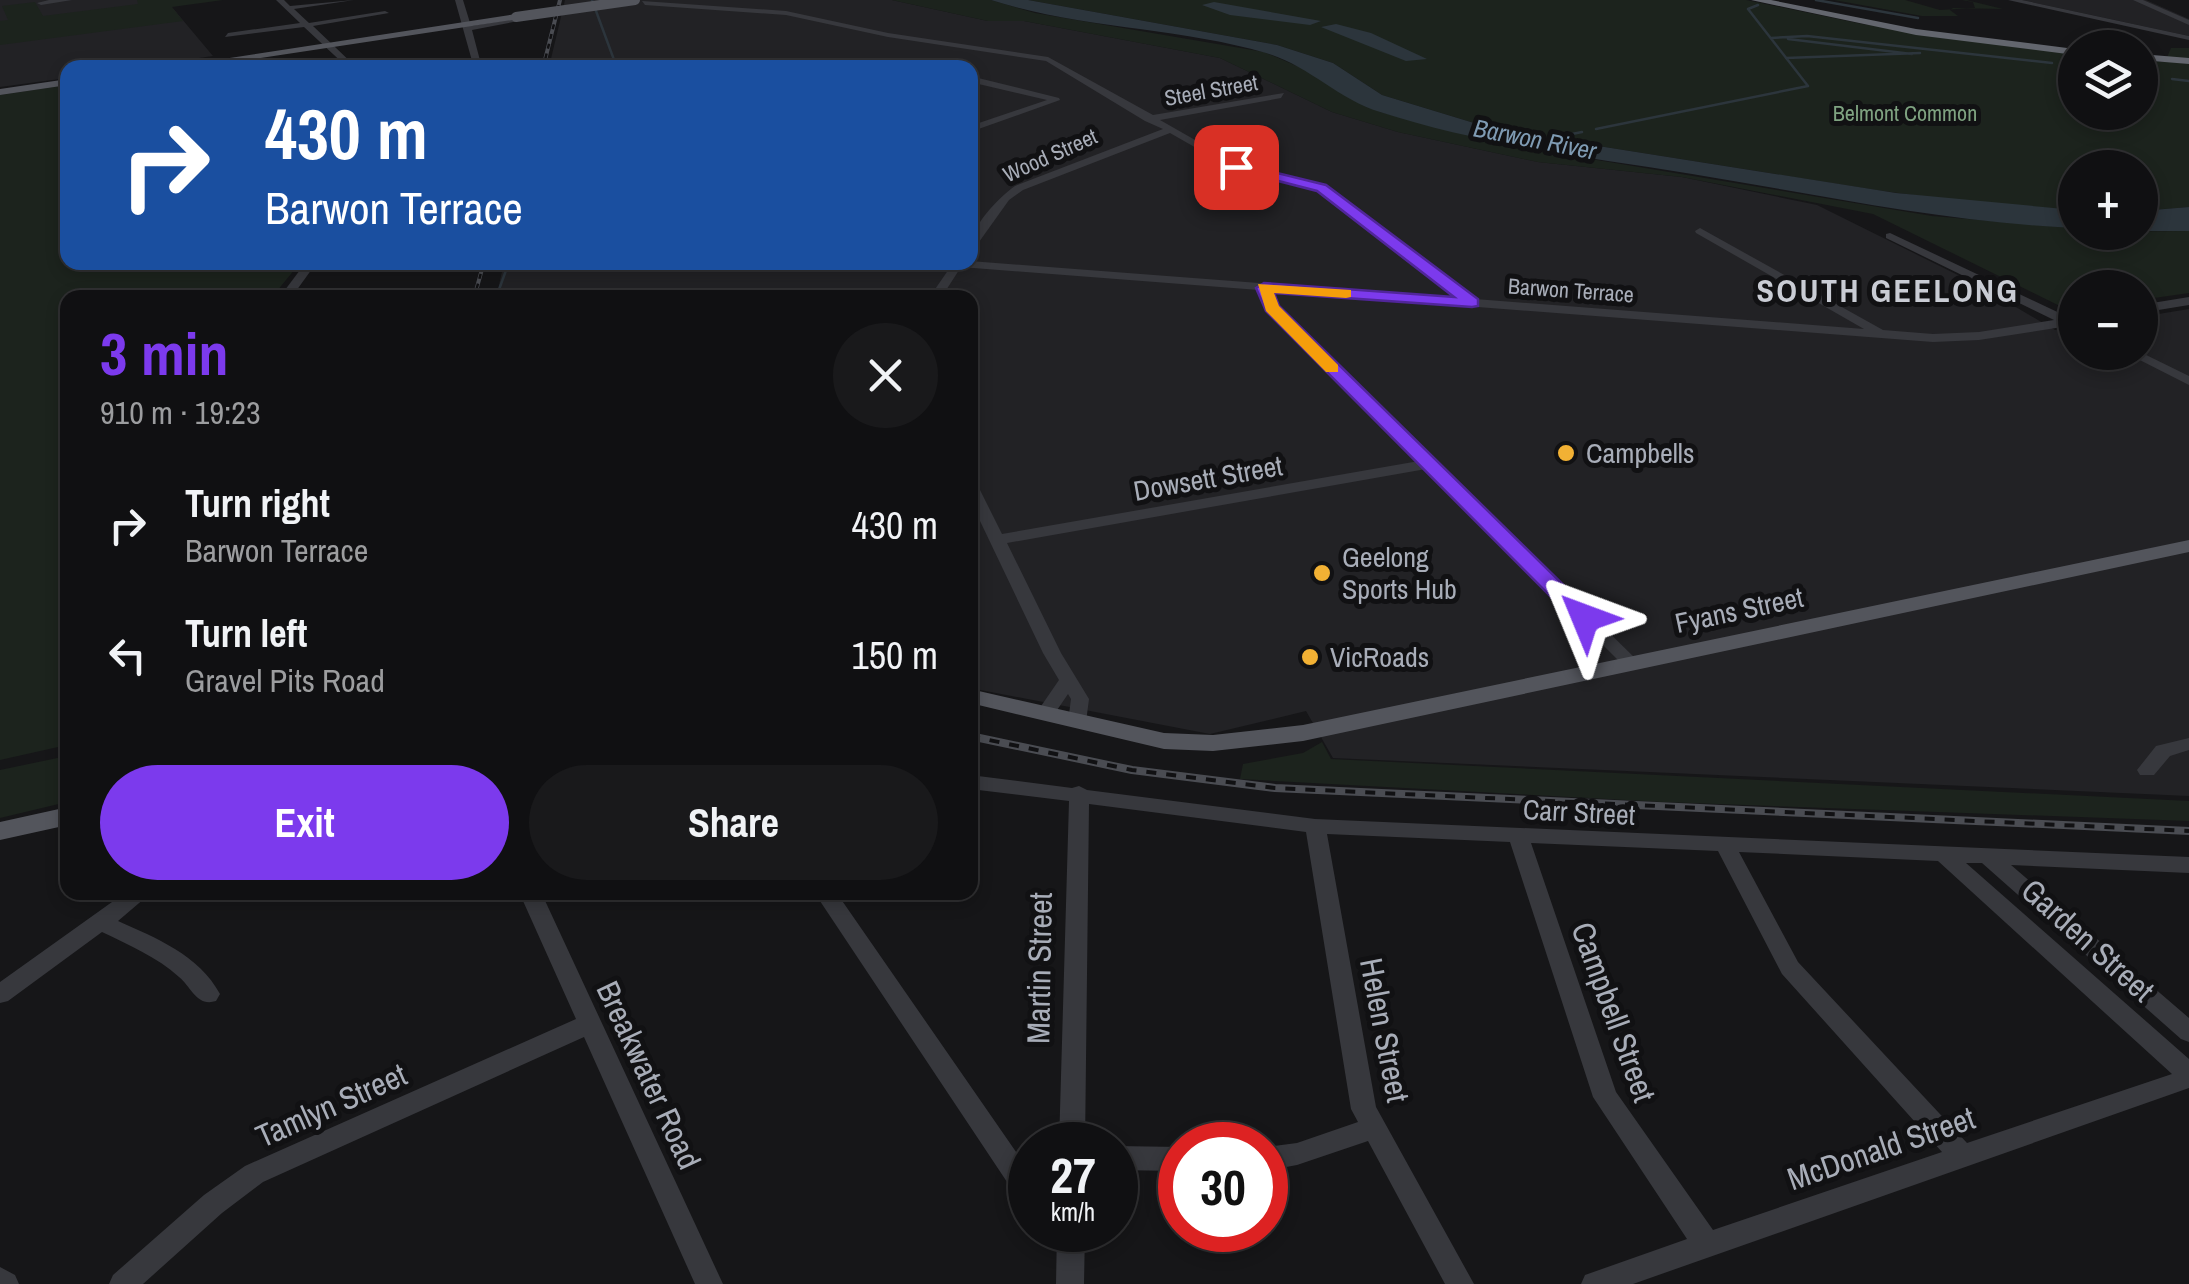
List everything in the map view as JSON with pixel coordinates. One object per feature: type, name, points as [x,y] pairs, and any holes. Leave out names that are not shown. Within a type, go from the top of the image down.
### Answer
[{"type":"highway","points":[[1756,0],[1889,27],[2058,49]]},
{"type":"highway","points":[[1767,0],[1920,30],[2058,49]]},
{"type":"highway","points":[[2158,60],[2188,62]]},
{"type":"main road","points":[[238,60],[621,0]]},
{"type":"main road","points":[[466,22],[640,2]]},
{"type":"main road","points":[[0,92],[60,83]]},
{"type":"main road","name":"Fyans Street","points":[[978,698],[1116,745],[1186,753],[1266,747],[1303,733],[2189,546]]},
{"type":"main road","name":"Fyans Street","points":[[978,709],[1057,722]]},
{"type":"main road","points":[[0,832],[60,818]]},
{"type":"street","points":[[41,3],[68,0]]},
{"type":"street","points":[[280,0],[345,60]]},
{"type":"street","points":[[289,8],[350,0]]},
{"type":"street","points":[[459,0],[476,60]]},
{"type":"street","points":[[2012,0],[2187,37]]},
{"type":"street","points":[[2138,0],[2189,23]]},
{"type":"street","points":[[640,2],[786,13],[888,35],[1048,59],[1236,167],[1321,188],[1472,303]]},
{"type":"street","points":[[228,35],[385,13]]},
{"type":"street","points":[[978,80],[1056,100],[978,126]]},
{"type":"street","name":"Steel Street","points":[[1148,119],[1281,95]]},
{"type":"street","name":"Wood Street","points":[[978,236],[1005,198],[1019,188],[1168,130]]},
{"type":"street","points":[[1700,230],[1883,335]]},
{"type":"street","points":[[1890,236],[2058,316]]},
{"type":"street","name":"Barwon Terrace","points":[[978,265],[1883,335],[1980,336],[2058,325]]},
{"type":"street","points":[[1264,288],[1272,308],[1632,664]]},
{"type":"street","points":[[2158,306],[2189,300]]},
{"type":"street","points":[[2158,366],[2189,381]]},
{"type":"street","name":"Dowsett Street","points":[[997,540],[1427,464]]},
{"type":"street","points":[[978,501],[1067,682],[1082,704],[1057,722]]},
{"type":"street","points":[[1057,722],[1067,682]]},
{"type":"street","points":[[2147,770],[2163,750],[2189,744]]},
{"type":"street","name":"Carr Street","points":[[978,783],[1079,792],[1315,826],[2189,865]]},
{"type":"street","name":"Martin Street","points":[[1072,1122],[1079,792]]},
{"type":"street","name":"Helen Street","points":[[1315,826],[1364,1109],[1460,1284]]},
{"type":"street","name":"Campbell Street","points":[[1519,837],[1605,1097],[1707,1245]]},
{"type":"street","points":[[1726,847],[1790,968],[1964,1156]]},
{"type":"street","name":"Garden Street","points":[[1943,854],[2189,1076]]},
{"type":"street","name":"Garden Street","points":[[1986,856],[2189,1032]]},
{"type":"street","points":[[0,994],[131,900]]},
{"type":"street","name":"Breakwater Road","points":[[534,900],[709,1284]]},
{"type":"street","points":[[829,900],[1008,1162]]},
{"type":"street","points":[[101,922],[183,965],[195,974],[208,994]]},
{"type":"street","name":"Tamlyn Street","points":[[123,1284],[222,1195],[254,1174],[590,1024]]},
{"type":"street","name":"McDonald Street","points":[[1595,1284],[2189,1076]]},
{"type":"street","points":[[1288,1155],[1372,1129]]},
{"type":"street","points":[[1070,1284],[1071,1252]]},
{"type":"shaded area","points":[[0,0],[166,0],[213,56],[185,60],[60,60],[60,79],[0,87]]},
{"type":"shaded area","points":[[565,0],[892,0],[988,21],[1024,21],[1220,58],[1332,112],[1398,132],[1538,162],[1682,177],[1817,205],[2058,330],[2058,370],[2158,370],[2158,314],[2189,309],[2189,796],[1333,758],[1306,711],[1210,734],[978,690],[978,290],[498,290],[502,270],[978,270],[978,60],[551,60]]},
{"type":"shaded area","points":[[2022,0],[2146,0],[2189,19],[2189,36]]},
{"type":"green space","points":[[137,0],[223,0],[172,7],[183,21],[0,45],[0,21],[8,20],[2,6],[35,2],[43,16],[138,4]]},
{"type":"green space","points":[[892,0],[991,0],[1035,13],[1264,52],[1311,72],[1380,112],[1549,152],[1932,216],[2058,227],[2058,250],[2158,250],[2158,231],[2189,231],[2189,293],[2158,297],[2158,270],[2058,270],[2058,305],[1873,214],[1682,177],[1538,162],[1398,132],[1332,112],[1220,58],[1024,21],[988,21]]},
{"type":"green space","name":"Belmont Common","points":[[1028,0],[1746,0],[1862,24],[2058,51],[2058,130],[2158,130],[2158,61],[2165,62],[2171,48],[2189,48],[2189,207],[2158,210],[2158,150],[2058,150],[2058,209],[1980,204],[1497,130],[1382,95],[1333,63],[1277,45]]},
{"type":"green space","points":[[1834,0],[1905,0],[1940,10],[1951,9],[1958,16],[1922,16]]},
{"type":"green space","points":[[1962,0],[1966,0],[2003,9],[1969,8],[1975,8],[1973,2]]},
{"type":"green space","points":[[60,86],[60,270],[294,270],[278,290],[60,290],[60,747],[0,760],[0,95]]},
{"type":"green space","points":[[1322,742],[1331,759],[2189,801],[2189,821],[1663,802],[1240,779],[1243,764],[1303,753]]},
{"type":"green space","points":[[60,757],[60,804],[0,818],[0,770]]},
{"type":"water","name":"Barwon River","points":[[991,0],[1028,0],[1277,45],[1333,63],[1382,95],[1497,130],[1896,193],[2058,208],[2058,227],[1930,214],[1496,142],[1380,112],[1350,99],[1296,65],[1266,53],[1025,10]]},
{"type":"water","points":[[1214,2],[1321,21],[1310,25],[1230,15],[1202,5]]},
{"type":"water","points":[[1336,24],[1371,33],[1427,59],[1406,61],[1321,27]]},
{"type":"water","points":[[2189,207],[2189,231],[2158,231],[2158,210]]},
{"type":"waterway","points":[[592,0],[614,60]]},
{"type":"waterway","points":[[1816,0],[1918,18]]},
{"type":"waterway","points":[[1758,5],[1748,9],[1786,58]]},
{"type":"waterway","points":[[1771,38],[1807,36],[2052,63]]},
{"type":"waterway","points":[[1788,39],[1908,53]]},
{"type":"waterway","points":[[1786,58],[1908,53]]},
{"type":"waterway","points":[[1908,53],[1912,54]]},
{"type":"waterway","points":[[1908,53],[1920,53]]},
{"type":"waterway","points":[[1596,129],[1808,86],[1786,58]]},
{"type":"waterway","points":[[2172,79],[2189,81]]},
{"type":"waterway","points":[[1557,137],[1582,132]]},
{"type":"waterway","points":[[499,290],[506,270]]},
{"type":"railway","points":[[545,60],[560,0]]},
{"type":"railway","points":[[476,290],[482,270]]},
{"type":"railway","points":[[978,738],[1132,770],[1275,788],[2189,831]]},
{"type":"slow traffic","points":[[1332,369],[1272,308],[1264,288],[1346,293]]},
{"type":"place","name":"Campbells","points":[[1566,453]]},
{"type":"place","name":"Geelong Sports Hub","points":[[1322,573]]},
{"type":"place","name":"VicRoads","points":[[1310,657]]},
{"type":"district","name":"SOUTH GEELONG","points":[[1888,290]]},
{"type":"route","points":[[1236,167],[1321,188],[1472,303],[1264,288],[1272,308],[1585,618]]}]
